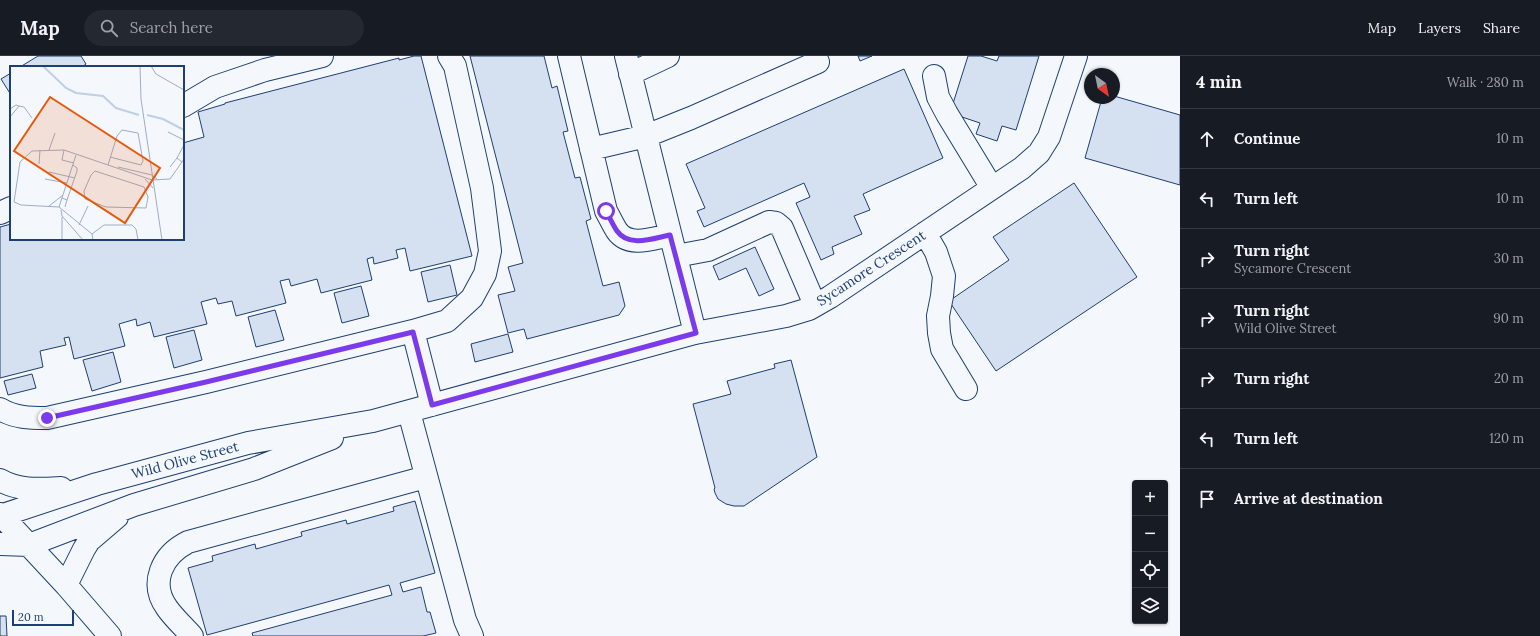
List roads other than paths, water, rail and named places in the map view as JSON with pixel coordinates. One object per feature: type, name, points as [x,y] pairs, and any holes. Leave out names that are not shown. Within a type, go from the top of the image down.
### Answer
[{"type":"street","points":[[184,105],[215,86],[265,70],[322,56]]},
{"type":"street","points":[[0,409],[7,413],[26,418],[47,418],[199,384],[413,332],[447,321],[472,298],[484,274],[490,251],[480,180],[455,66],[449,56]]},
{"type":"street","points":[[569,56],[606,211],[618,232],[625,238],[636,242],[670,235]]},
{"type":"street","points":[[668,56],[628,65],[696,333]]},
{"type":"street","name":"Sycamore Crescent","points":[[696,333],[786,316],[808,309],[842,289],[1022,168],[1039,153],[1049,137],[1076,56]]},
{"type":"street","points":[[590,149],[646,136],[691,118],[818,62]]},
{"type":"street","points":[[934,76],[938,97],[992,188]]},
{"type":"street","points":[[0,213],[10,208]]},
{"type":"street","points":[[676,256],[708,250],[769,222],[776,223],[782,228],[815,305]]},
{"type":"street","points":[[925,233],[936,252],[944,276],[938,316],[942,349],[966,389]]},
{"type":"street","points":[[413,332],[432,405]]},
{"type":"street","name":"Wild Olive Street","points":[[0,515],[103,482],[248,443],[372,422],[696,333]]},
{"type":"street","points":[[409,412],[465,620],[472,636]]},
{"type":"street","name":"Wild Olive Street","points":[[30,545],[126,508],[254,469],[372,422]]},
{"type":"street","points":[[192,636],[167,608],[159,589],[161,569],[171,552],[179,546],[188,542],[426,477]]},
{"type":"street","points":[[0,480],[14,486],[41,489],[64,488],[103,482],[126,508],[89,541],[66,585]]},
{"type":"street","points":[[0,515],[30,545],[110,636]]},
{"type":"street","points":[[0,544],[30,545]]}]
